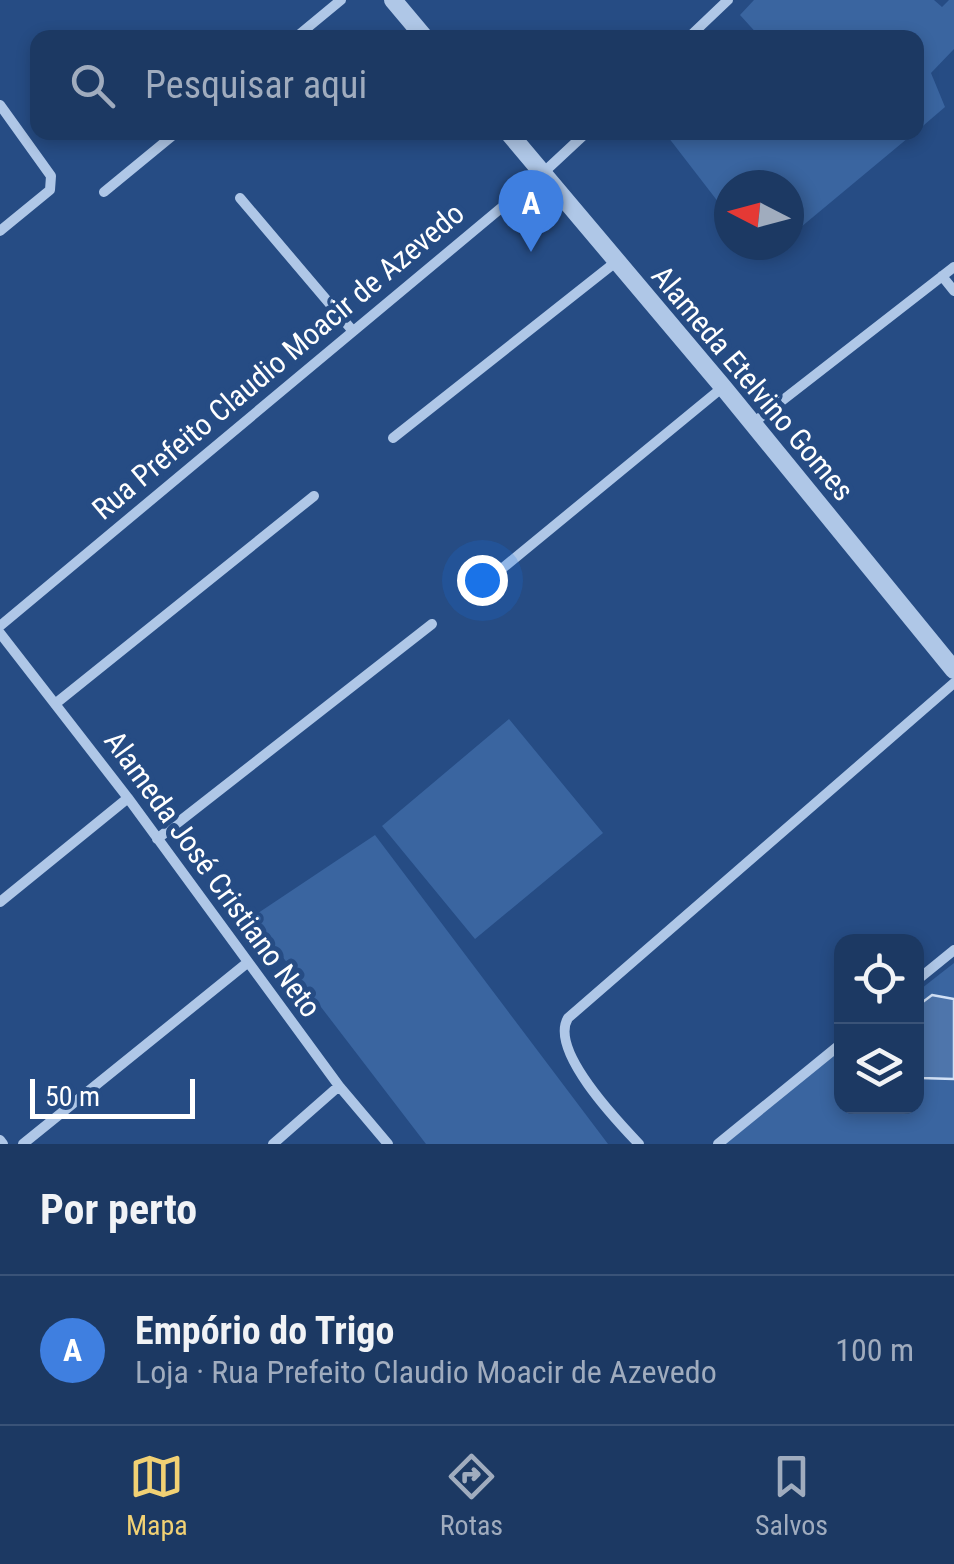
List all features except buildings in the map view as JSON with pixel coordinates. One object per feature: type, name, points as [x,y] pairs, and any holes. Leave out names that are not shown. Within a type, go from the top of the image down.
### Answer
[{"type":"street","points":[[305,30],[341,0]]},
{"type":"street","points":[[696,30],[728,0]]},
{"type":"street","points":[[400,3],[419,30]]},
{"type":"street","points":[[0,104],[52,184],[50,190],[0,231]]},
{"type":"street","points":[[104,192],[167,140]]},
{"type":"street","name":"Alameda Etelvino Gomes","points":[[515,140],[724,386],[954,670]]},
{"type":"street","name":"Rua Prefeito Claudio Moacir de Azevedo","points":[[0,626],[578,140]]},
{"type":"street","points":[[240,198],[352,330]]},
{"type":"street","points":[[392,438],[616,262]]},
{"type":"street","points":[[752,424],[954,267]]},
{"type":"street","points":[[942,276],[954,291]]},
{"type":"street","points":[[476,590],[724,386]]},
{"type":"street","points":[[55,704],[314,496]]},
{"type":"street","points":[[157,839],[432,624]]},
{"type":"street","name":"Alameda José Cristiano Neto","points":[[0,633],[128,798],[338,1086],[388,1144]]},
{"type":"street","points":[[639,1144],[579,1072],[563,1034],[568,1018],[954,683]]},
{"type":"street","points":[[0,902],[128,798]]},
{"type":"street","points":[[924,974],[954,950]]},
{"type":"street","points":[[23,1144],[246,963]]},
{"type":"street","points":[[718,1144],[834,1049]]},
{"type":"street","points":[[273,1144],[338,1086]]},
{"type":"shaded area","points":[[754,0],[934,0],[942,7],[954,0],[954,49],[931,73],[945,107],[924,125],[924,30],[754,30],[740,15]]},
{"type":"shaded area","points":[[670,140],[906,140],[804,225],[804,170],[714,170],[714,197]]},
{"type":"shaded area","points":[[509,719],[603,833],[475,939],[382,826]]},
{"type":"shaded area","points":[[375,835],[608,1144],[426,1144],[252,917]]},
{"type":"shaded area","points":[[954,963],[954,1144],[718,1144],[834,1054],[834,1114],[924,1114],[924,987]]},
{"type":"place","name":"Empório do Trigo","points":[[531,252]]}]
